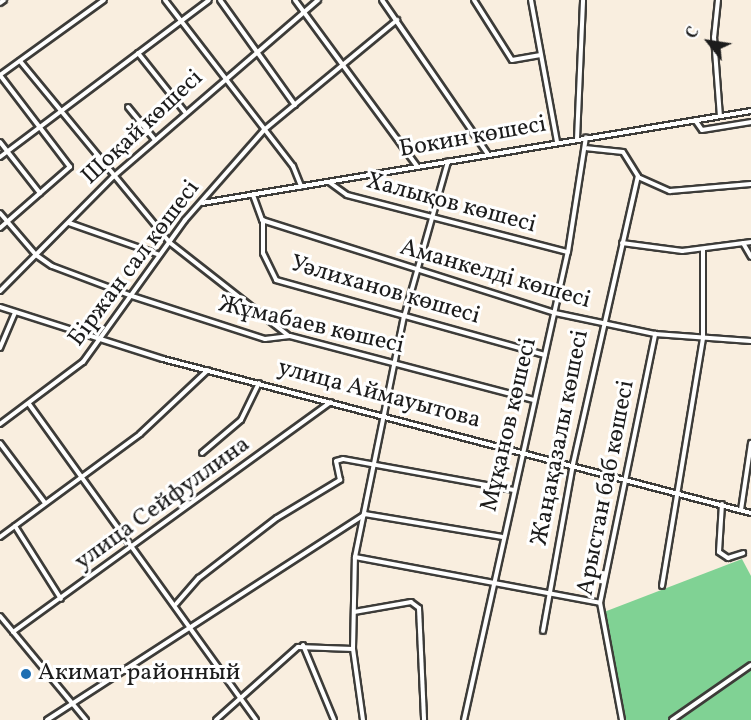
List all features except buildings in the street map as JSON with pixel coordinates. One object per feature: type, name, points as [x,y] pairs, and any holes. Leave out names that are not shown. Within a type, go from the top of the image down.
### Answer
[{"type":"street","points":[[0,3],[4,0]]},
{"type":"street","points":[[0,228],[70,167],[0,76],[104,0]]},
{"type":"street","points":[[165,0],[264,130],[301,186]]},
{"type":"street","points":[[0,157],[209,0]]},
{"type":"street","points":[[220,0],[295,105]]},
{"type":"street","points":[[295,0],[418,166]]},
{"type":"street","name":"Шоқай көшесі","points":[[0,291],[113,177],[224,78],[318,0]]},
{"type":"street","points":[[382,0],[480,138],[487,153]]},
{"type":"street","points":[[474,0],[512,60],[541,55]]},
{"type":"street","points":[[531,0],[557,142]]},
{"type":"street","points":[[578,139],[583,0]]},
{"type":"street","points":[[718,0],[714,37],[720,116]]},
{"type":"street","name":"Біржан сал көшесі","points":[[0,424],[83,362],[101,340],[169,242],[264,130],[397,20]]},
{"type":"street","points":[[138,53],[185,112]]},
{"type":"street","points":[[21,61],[59,113],[169,242],[290,336]]},
{"type":"street","points":[[128,107],[155,140]]},
{"type":"street","name":"Бокин көшесі","points":[[202,203],[487,153],[751,111]]},
{"type":"street","points":[[695,120],[702,130],[751,122]]},
{"type":"street","name":"Мұқанов көшесі","points":[[464,720],[492,581],[568,252],[586,137]]},
{"type":"street","points":[[0,142],[40,194]]},
{"type":"street","points":[[586,148],[622,152],[638,176],[670,191],[751,184]]},
{"type":"street","points":[[363,720],[353,649],[355,557],[404,316],[448,161]]},
{"type":"street","name":"Жаңақазалы көшесі","points":[[543,632],[573,464],[602,325],[638,176]]},
{"type":"street","name":"Халықов көшесі","points":[[328,182],[347,195],[431,220],[568,252]]},
{"type":"street","points":[[253,195],[263,220]]},
{"type":"street","name":"Жұмабаев көшесі","points":[[0,213],[36,255],[132,296],[265,339],[290,336],[534,400]]},
{"type":"street","name":"Аманкелді көшесі","points":[[263,220],[415,271],[602,325],[655,334],[751,341]]},
{"type":"street","name":"Уәлиханов көшесі","points":[[263,220],[263,253],[276,280],[545,355]]},
{"type":"street","points":[[69,223],[160,255]]},
{"type":"street","points":[[622,243],[682,252],[751,242]]},
{"type":"street","points":[[743,243],[751,257]]},
{"type":"street","points":[[662,586],[703,338],[703,249]]},
{"type":"street","name":"улица Аймауытова","points":[[0,307],[101,340],[208,370],[383,417],[573,464],[751,513]]},
{"type":"street","points":[[0,348],[15,313]]},
{"type":"street","name":"Арыстан баб көшесі","points":[[622,720],[600,603],[655,334]]},
{"type":"street","points":[[0,537],[140,434],[208,370]]},
{"type":"street","points":[[202,453],[241,420],[259,382]]},
{"type":"street","name":"улица Сейфуллина","points":[[13,632],[134,548],[332,402]]},
{"type":"street","points":[[29,404],[192,625],[256,720]]},
{"type":"street","points":[[0,443],[45,503]]},
{"type":"street","points":[[741,510],[751,443]]},
{"type":"street","points":[[176,604],[199,578],[277,518],[340,480],[336,461],[343,459],[513,490]]},
{"type":"street","points":[[722,504],[719,552],[728,558],[743,553]]},
{"type":"street","points":[[47,720],[364,514],[502,537]]},
{"type":"street","points":[[15,526],[61,599]]},
{"type":"street","points":[[355,557],[600,603]]},
{"type":"street","points":[[354,612],[411,602],[420,609],[423,720]]},
{"type":"street","points":[[0,616],[86,720]]},
{"type":"street","points":[[216,720],[303,645],[353,649]]},
{"type":"street","points":[[303,645],[334,720]]},
{"type":"street","points":[[672,720],[751,665]]},
{"type":"green space","points":[[742,559],[751,576],[751,720],[626,720],[604,612]]},
{"type":"place","name":"Акимат районный","points":[[26,674]]}]
